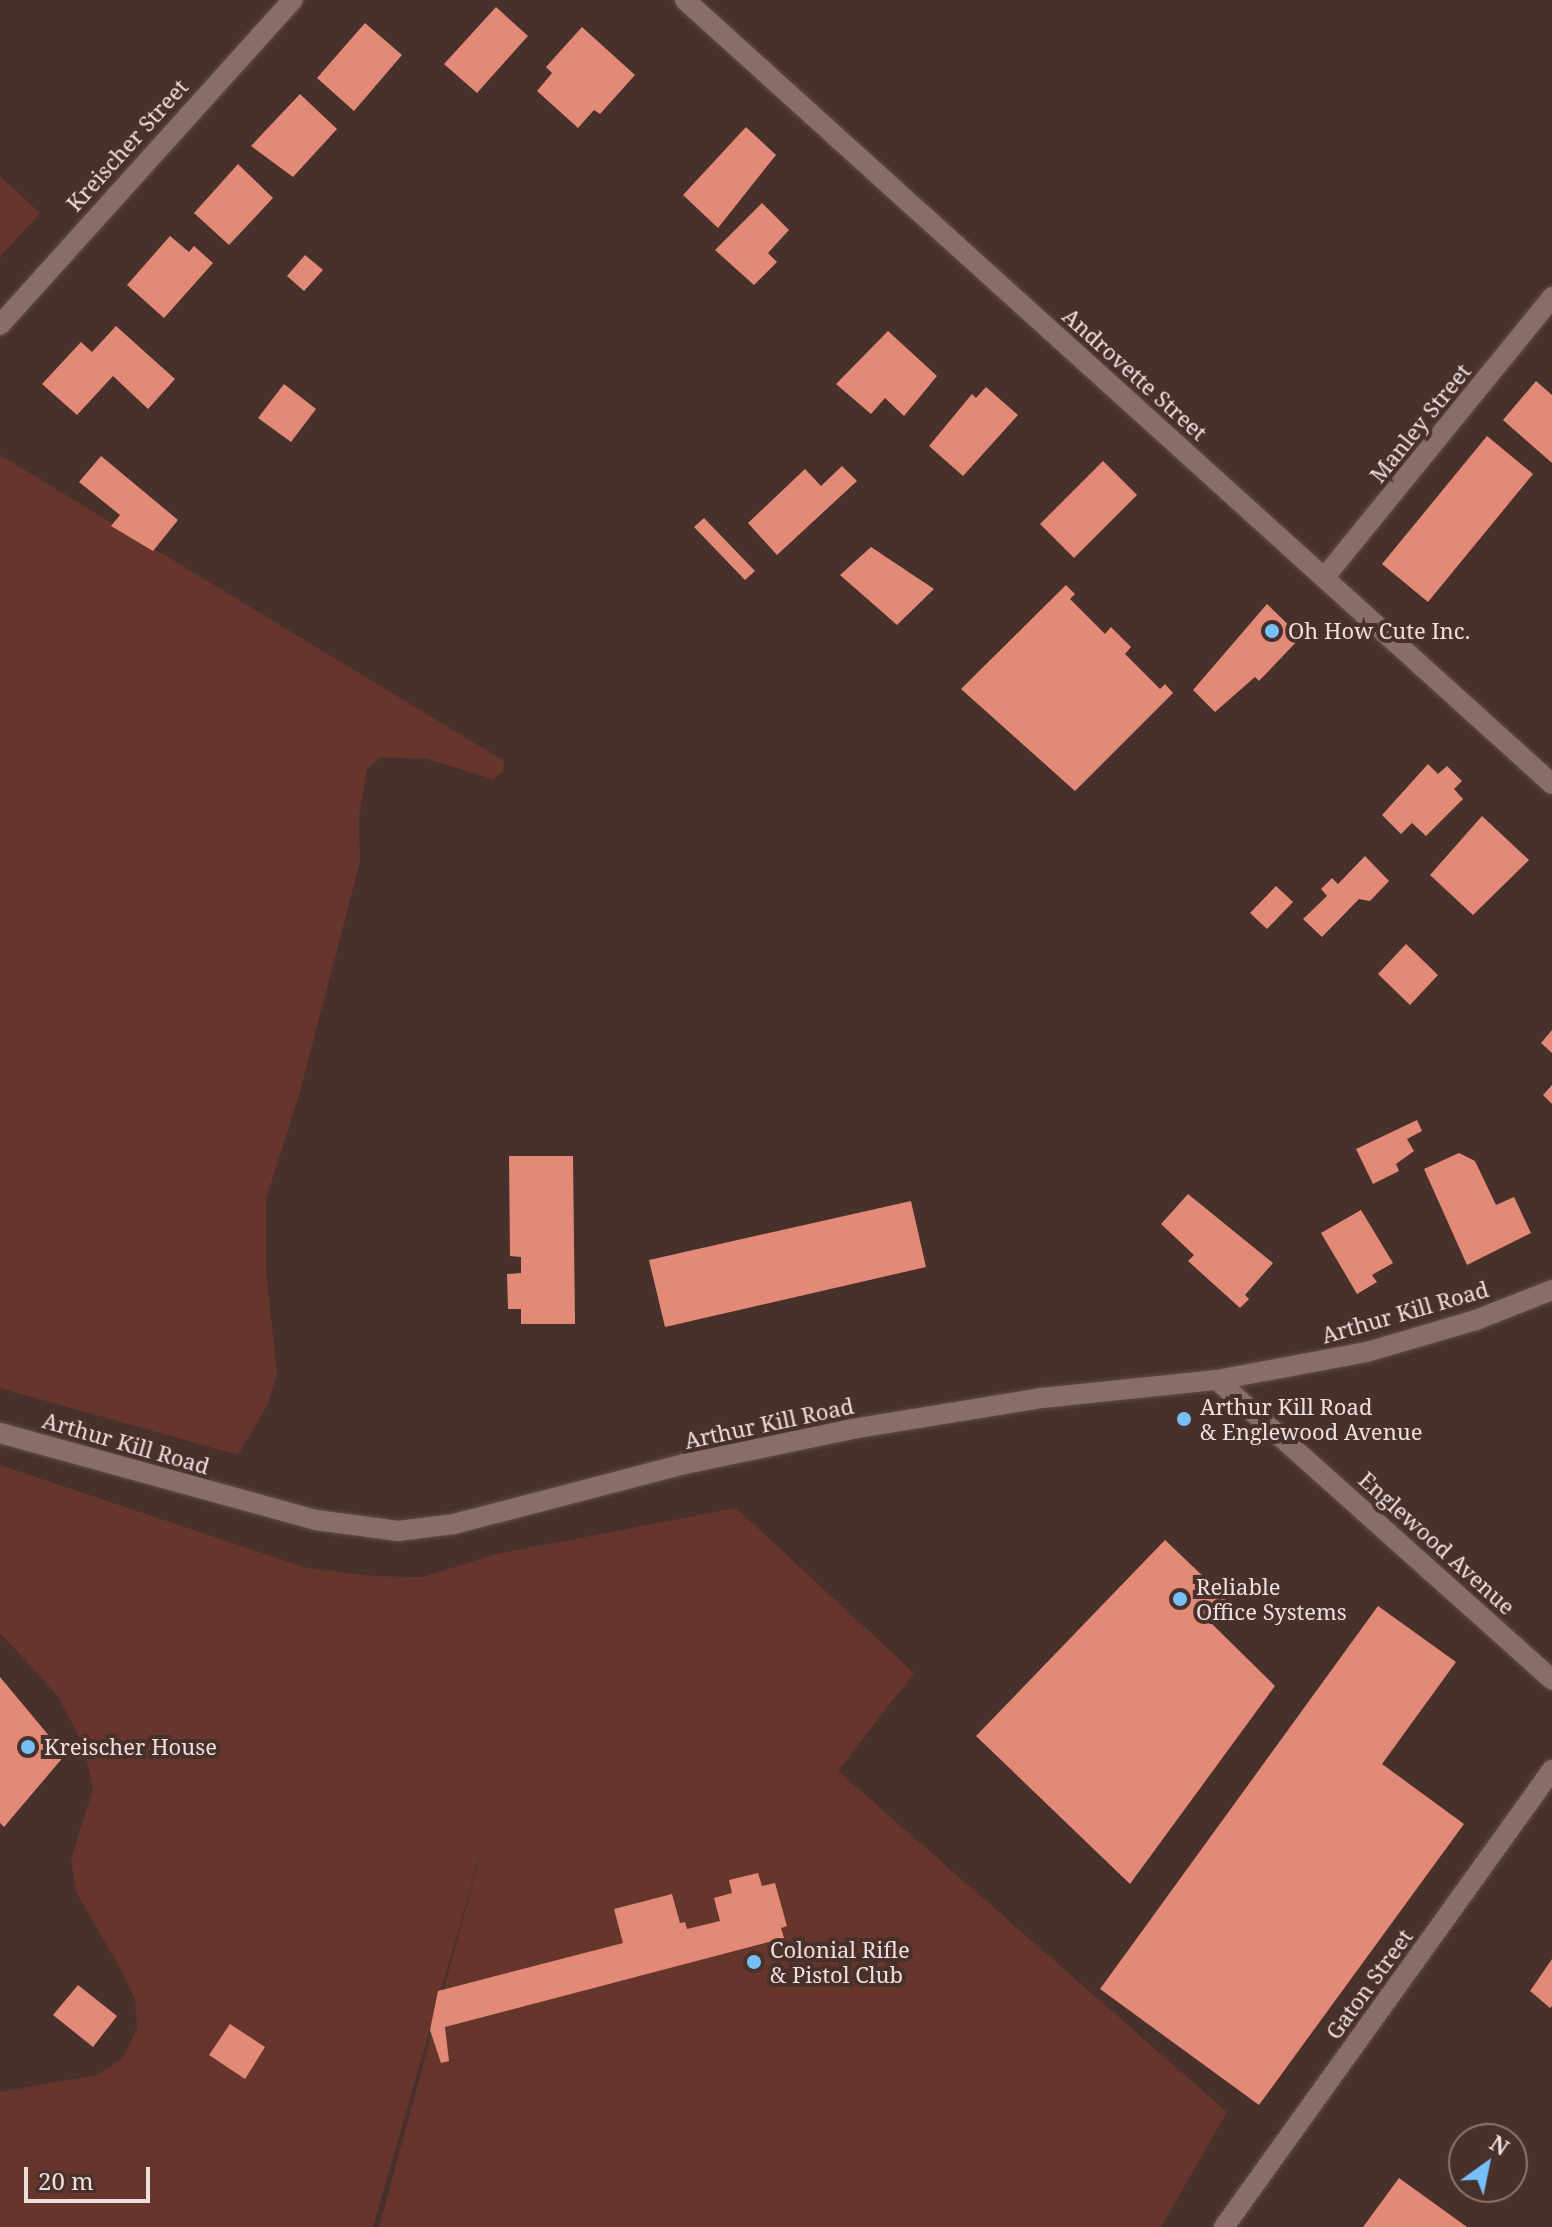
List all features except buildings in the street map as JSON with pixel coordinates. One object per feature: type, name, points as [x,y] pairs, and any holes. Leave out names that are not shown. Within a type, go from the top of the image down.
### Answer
[{"type":"street","name":"Kreischer Street","points":[[0,325],[293,0]]},
{"type":"street","name":"Androvette Street","points":[[685,0],[1552,784]]},
{"type":"street","name":"Manley Street","points":[[1324,578],[1552,297]]},
{"type":"street","name":"Arthur Kill Road","points":[[0,1433],[316,1520],[398,1531],[454,1524],[685,1464],[852,1429],[1042,1398],[1217,1380],[1367,1352],[1476,1320],[1552,1290]]},
{"type":"street","name":"Englewood Avenue","points":[[1217,1380],[1552,1680]]},
{"type":"street","name":"Gaton Street","points":[[1224,2227],[1552,1770]]},
{"type":"shaded area","points":[[0,176],[40,213],[0,257]]},
{"type":"shaded area","points":[[0,455],[504,761],[503,772],[492,779],[427,759],[381,757],[367,769],[359,816],[360,862],[299,1095],[266,1199],[266,1269],[277,1374],[268,1404],[238,1455],[0,1388]]},
{"type":"shaded area","points":[[0,1465],[307,1568],[372,1576],[423,1577],[496,1554],[736,1508],[914,1673],[838,1771],[1227,2112],[1161,2227],[379,2227],[485,1838],[373,2227],[0,2227],[0,2092],[97,2075],[123,2058],[137,2028],[135,2000],[124,1975],[76,1892],[71,1859],[93,1789],[83,1744],[57,1695],[0,1633]]},
{"type":"place","name":"Oh How Cute Inc.","points":[[1272,631]]},
{"type":"place","name":"Arthur Kill Road & Englewood Avenue","points":[[1184,1419]]},
{"type":"place","name":"Reliable Office Systems","points":[[1180,1599]]},
{"type":"place","name":"Kreischer House","points":[[28,1747]]},
{"type":"place","name":"Colonial Rifle & Pistol Club","points":[[754,1962]]}]
